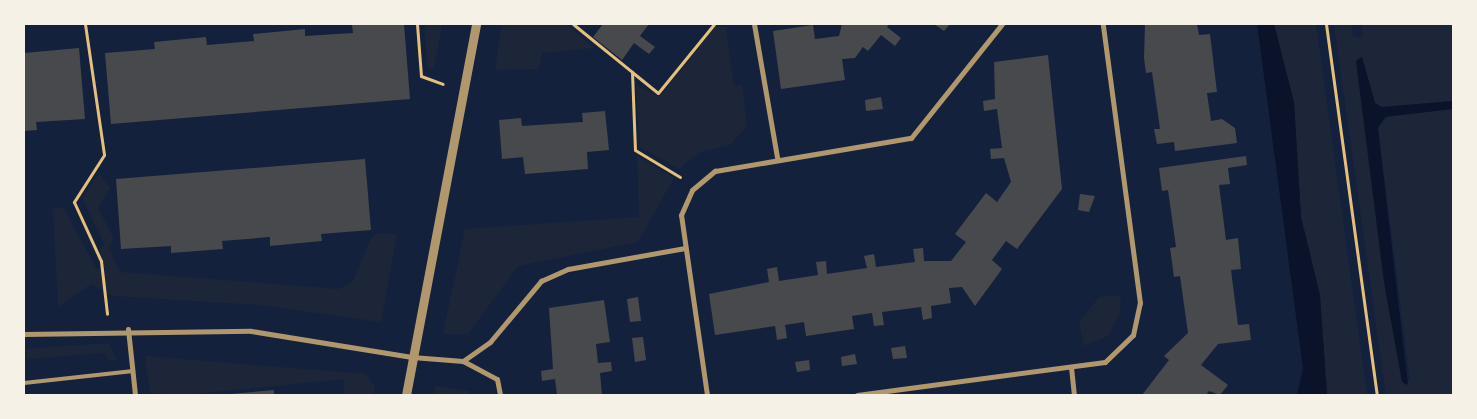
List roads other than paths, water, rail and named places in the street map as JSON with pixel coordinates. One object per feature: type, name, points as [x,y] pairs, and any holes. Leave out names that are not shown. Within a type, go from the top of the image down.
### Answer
[{"type":"street","points":[[406,395],[476,24]]},
{"type":"street","points":[[754,24],[778,157]]},
{"type":"street","points":[[708,395],[681,215],[696,186],[715,171],[778,157],[911,138],[1002,24]]},
{"type":"street","points":[[857,395],[1105,362],[1132,335],[1140,303],[1103,24]]},
{"type":"street","points":[[463,361],[490,342],[541,281],[568,269],[685,248]]},
{"type":"street","points":[[128,329],[135,395]]},
{"type":"street","points":[[24,334],[128,329],[251,331],[412,357],[463,361],[498,379],[500,395]]},
{"type":"street","points":[[1071,367],[1074,395]]},
{"type":"lane","points":[[24,383],[133,371]]}]
